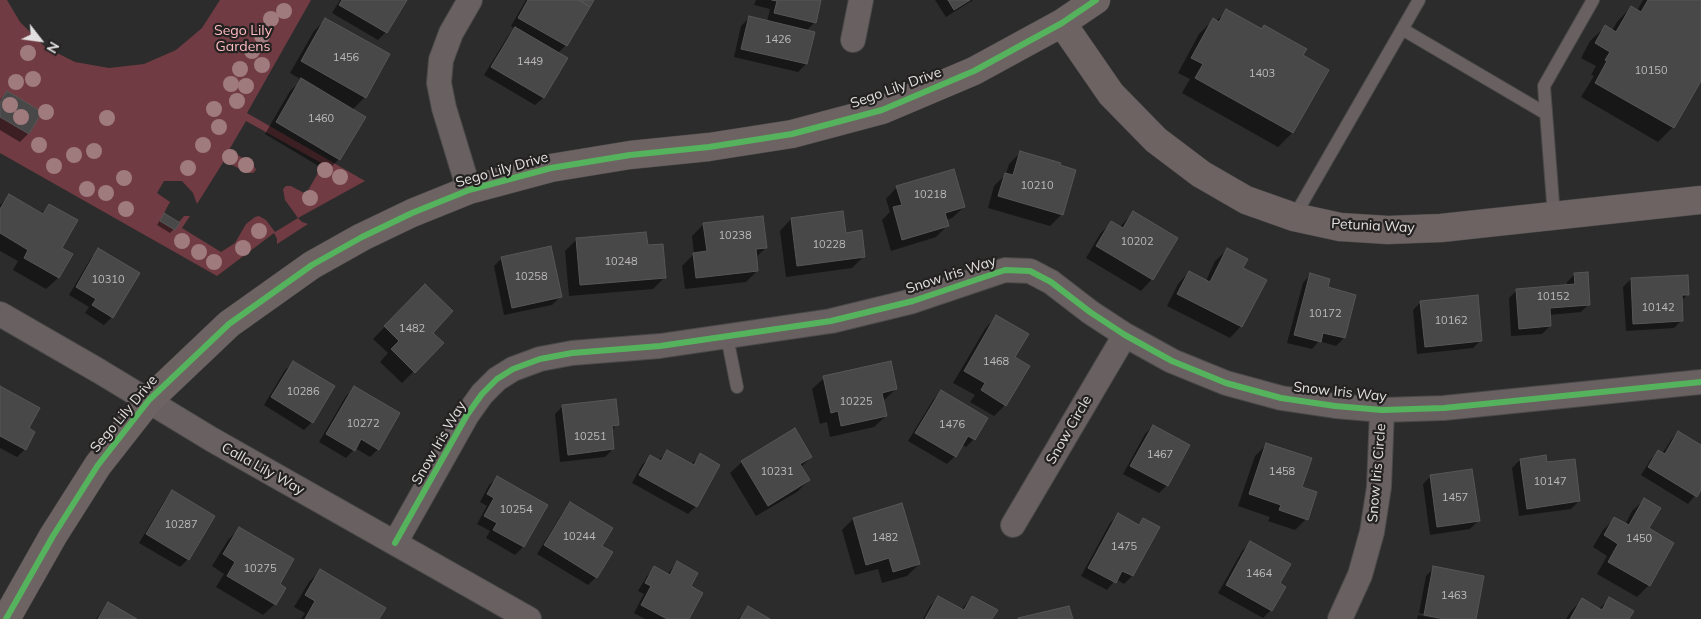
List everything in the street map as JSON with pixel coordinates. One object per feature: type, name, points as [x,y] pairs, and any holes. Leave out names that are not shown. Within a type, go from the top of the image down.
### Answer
[{"type":"street","points":[[469,190],[444,108],[439,83],[441,60],[451,33],[470,0]]},
{"type":"street","points":[[853,40],[861,0]]},
{"type":"street","name":"Sego Lily Drive","points":[[6,619],[53,536],[98,465],[149,400],[229,324],[312,264],[412,213],[469,190],[551,168],[630,155],[709,147],[792,134],[882,110],[974,71],[1079,8]]},
{"type":"street","name":"Petunia Way","points":[[1079,8],[1111,94],[1156,140],[1201,174],[1246,200],[1294,217],[1340,227],[1388,230],[1441,228],[1701,200]]},
{"type":"street","name":"Snow Iris Way","points":[[395,543],[467,415],[482,394],[497,379],[513,369],[540,359],[572,353],[660,346],[831,321],[913,301],[1005,270],[1030,271],[1051,282],[1124,335],[1172,360],[1226,383],[1281,398],[1335,406],[1382,410],[1444,408],[1701,382]]},
{"type":"street","name":"Calla Lily Way","points":[[0,314],[149,400],[211,440],[529,619]]},
{"type":"street","name":"Snow Circle","points":[[1013,525],[1124,335]]},
{"type":"street","name":"Snow Iris Circle","points":[[1340,619],[1360,575],[1372,532],[1379,487],[1382,410]]},
{"type":"lane","points":[[1294,217],[1419,0]]},
{"type":"lane","points":[[1554,216],[1544,86],[1593,0]]},
{"type":"lane","points":[[1402,29],[1546,114]]},
{"type":"lane","points":[[728,337],[737,387]]},
{"type":"green space","name":"Sego Lily Gardens","points":[[0,0],[7,0],[20,22],[45,47],[75,62],[109,68],[144,64],[176,50],[202,28],[220,0],[311,0],[247,113],[365,181],[298,218],[308,224],[277,244],[274,233],[217,276],[0,153]],"holes":[[[246,121],[323,164],[306,194],[291,186],[286,186],[283,189],[285,200],[298,218],[275,232],[266,220],[259,216],[255,217],[246,224],[235,243],[221,252],[182,228],[190,216],[184,216],[179,222],[164,213],[170,202],[157,193],[164,181],[182,181],[193,193],[197,204],[224,161],[248,173],[253,173],[256,170],[253,164],[229,150]]]},
{"type":"building","points":[[342,0],[407,0],[387,33],[339,5]]},
{"type":"building","points":[[528,0],[579,0],[590,7],[567,46],[518,18]]},
{"type":"building","points":[[579,0],[594,0],[590,7]]},
{"type":"building","points":[[772,0],[821,0],[816,23],[774,13],[777,1]]},
{"type":"building","points":[[948,0],[970,0],[954,10]]},
{"type":"building","points":[[1648,0],[1701,0],[1701,81],[1674,128],[1595,83],[1610,52],[1595,43],[1605,25],[1616,32],[1631,6],[1641,12]]},
{"type":"building","points":[[1226,9],[1262,29],[1264,25],[1307,49],[1303,55],[1329,70],[1293,133],[1195,78],[1203,64],[1191,58],[1213,18],[1219,22]]},
{"type":"building","points":[[749,16],[815,32],[807,64],[741,49]]},
{"type":"building","points":[[325,18],[390,54],[366,98],[301,61]]},
{"type":"building","points":[[515,27],[568,58],[544,98],[491,67]]},
{"type":"building","points":[[301,78],[366,117],[340,160],[276,122]]},
{"type":"building","points":[[7,91],[42,112],[29,134],[0,117],[0,102]]},
{"type":"building","points":[[1020,151],[1061,163],[1060,165],[1076,170],[1063,215],[998,196],[1005,173],[1013,175]]},
{"type":"building","points":[[954,169],[965,207],[945,213],[949,226],[902,240],[893,207],[902,205],[896,186]]},
{"type":"building","points":[[9,194],[43,214],[49,204],[78,220],[62,248],[73,254],[59,278],[24,258],[28,250],[0,233],[0,209]]},
{"type":"building","points":[[843,211],[846,233],[862,230],[865,257],[797,266],[791,218]]},
{"type":"building","points":[[1133,211],[1178,238],[1153,280],[1096,246],[1111,221],[1123,228]]},
{"type":"building","points":[[164,213],[180,223],[175,230],[160,221]]},
{"type":"building","points":[[763,216],[767,248],[756,249],[758,271],[696,278],[693,253],[707,251],[703,223]]},
{"type":"building","points":[[646,232],[648,245],[663,244],[666,278],[580,285],[576,238]]},
{"type":"building","points":[[551,246],[562,297],[512,308],[501,257]]},
{"type":"building","points":[[98,248],[140,273],[113,318],[92,305],[96,299],[76,287]]},
{"type":"building","points":[[1227,248],[1248,259],[1243,268],[1267,280],[1242,327],[1177,294],[1189,271],[1210,282]]},
{"type":"building","points":[[1588,272],[1590,305],[1550,308],[1551,326],[1519,329],[1516,289],[1575,284],[1574,273]]},
{"type":"building","points":[[1310,273],[1330,279],[1328,287],[1356,295],[1345,338],[1323,333],[1321,342],[1294,335]]},
{"type":"building","points":[[1688,275],[1689,295],[1682,295],[1683,321],[1633,324],[1631,278]]},
{"type":"building","points":[[425,284],[453,311],[433,333],[444,343],[415,373],[391,349],[399,341],[384,326]]},
{"type":"building","points":[[1478,295],[1482,341],[1425,347],[1420,301]]},
{"type":"building","points":[[996,315],[1029,334],[1015,357],[1030,366],[1006,406],[981,390],[985,383],[964,371]]},
{"type":"building","points":[[293,361],[335,386],[313,423],[271,397]]},
{"type":"building","points":[[891,361],[897,389],[882,393],[887,416],[841,426],[838,411],[831,413],[823,376]]},
{"type":"building","points":[[0,386],[40,408],[29,428],[35,432],[26,450],[0,436]]},
{"type":"building","points":[[354,386],[400,413],[379,450],[361,439],[355,451],[326,434]]},
{"type":"building","points":[[941,390],[988,418],[975,440],[968,436],[956,457],[915,433]]},
{"type":"building","points":[[616,399],[619,425],[612,426],[614,449],[568,455],[562,405]]},
{"type":"building","points":[[1153,425],[1190,445],[1168,486],[1130,466]]},
{"type":"building","points":[[795,428],[812,457],[800,464],[810,480],[768,506],[741,461]]},
{"type":"building","points":[[1678,431],[1701,445],[1701,490],[1697,497],[1648,467],[1658,450],[1665,454]]},
{"type":"building","points":[[1266,443],[1312,458],[1302,487],[1317,492],[1308,520],[1279,510],[1281,505],[1249,494]]},
{"type":"building","points":[[667,450],[694,465],[700,453],[720,465],[697,507],[639,475],[650,455],[661,461]]},
{"type":"building","points":[[1546,455],[1547,462],[1575,459],[1580,501],[1527,509],[1520,459]]},
{"type":"building","points":[[1472,469],[1480,521],[1437,527],[1430,475]]},
{"type":"building","points":[[497,476],[548,505],[524,547],[493,530],[497,523],[484,516],[494,498],[487,494]]},
{"type":"building","points":[[172,490],[215,516],[189,560],[146,534]]},
{"type":"building","points":[[1644,498],[1661,508],[1649,528],[1674,543],[1650,586],[1608,562],[1618,544],[1604,535],[1614,517],[1629,525]]},
{"type":"building","points":[[570,502],[613,528],[602,546],[613,552],[597,578],[544,545]]},
{"type":"building","points":[[902,503],[920,564],[893,572],[889,558],[866,565],[853,518]]},
{"type":"building","points":[[1118,513],[1139,525],[1143,518],[1160,527],[1133,576],[1122,571],[1116,583],[1088,568]]},
{"type":"building","points":[[239,527],[294,559],[280,584],[286,588],[276,605],[227,576],[235,562],[223,554]]},
{"type":"building","points":[[1250,541],[1291,564],[1280,583],[1286,587],[1272,611],[1226,585]]},
{"type":"building","points":[[677,561],[698,573],[691,586],[703,593],[689,619],[667,619],[641,605],[651,586],[645,583],[654,566],[670,575]]},
{"type":"building","points":[[1433,566],[1484,576],[1476,619],[1445,619],[1424,615]]},
{"type":"building","points":[[320,569],[386,608],[379,619],[305,619],[315,601],[305,595]]},
{"type":"building","points":[[938,596],[964,610],[972,596],[998,610],[992,619],[925,619]]},
{"type":"building","points":[[1609,597],[1634,611],[1629,619],[1570,619],[1582,598],[1602,610]]},
{"type":"building","points":[[108,602],[137,619],[98,619]]},
{"type":"building","points":[[748,606],[770,619],[740,619]]},
{"type":"building","points":[[1069,606],[1073,619],[1018,619],[1018,618]]},
{"type":"cycle path","points":[[6,619],[53,536],[98,465],[149,400],[229,324],[312,265],[362,237],[412,213],[469,190],[551,168],[630,155],[709,147],[792,134],[882,110],[974,71],[1062,23],[1096,0]]},
{"type":"cycle path","points":[[395,543],[467,415],[482,394],[497,379],[513,369],[540,359],[572,353],[660,346],[831,321],[913,301],[1005,270],[1030,271],[1051,282],[1090,312],[1125,335],[1172,361],[1226,383],[1281,398],[1335,406],[1382,410],[1444,408],[1701,382]]}]
